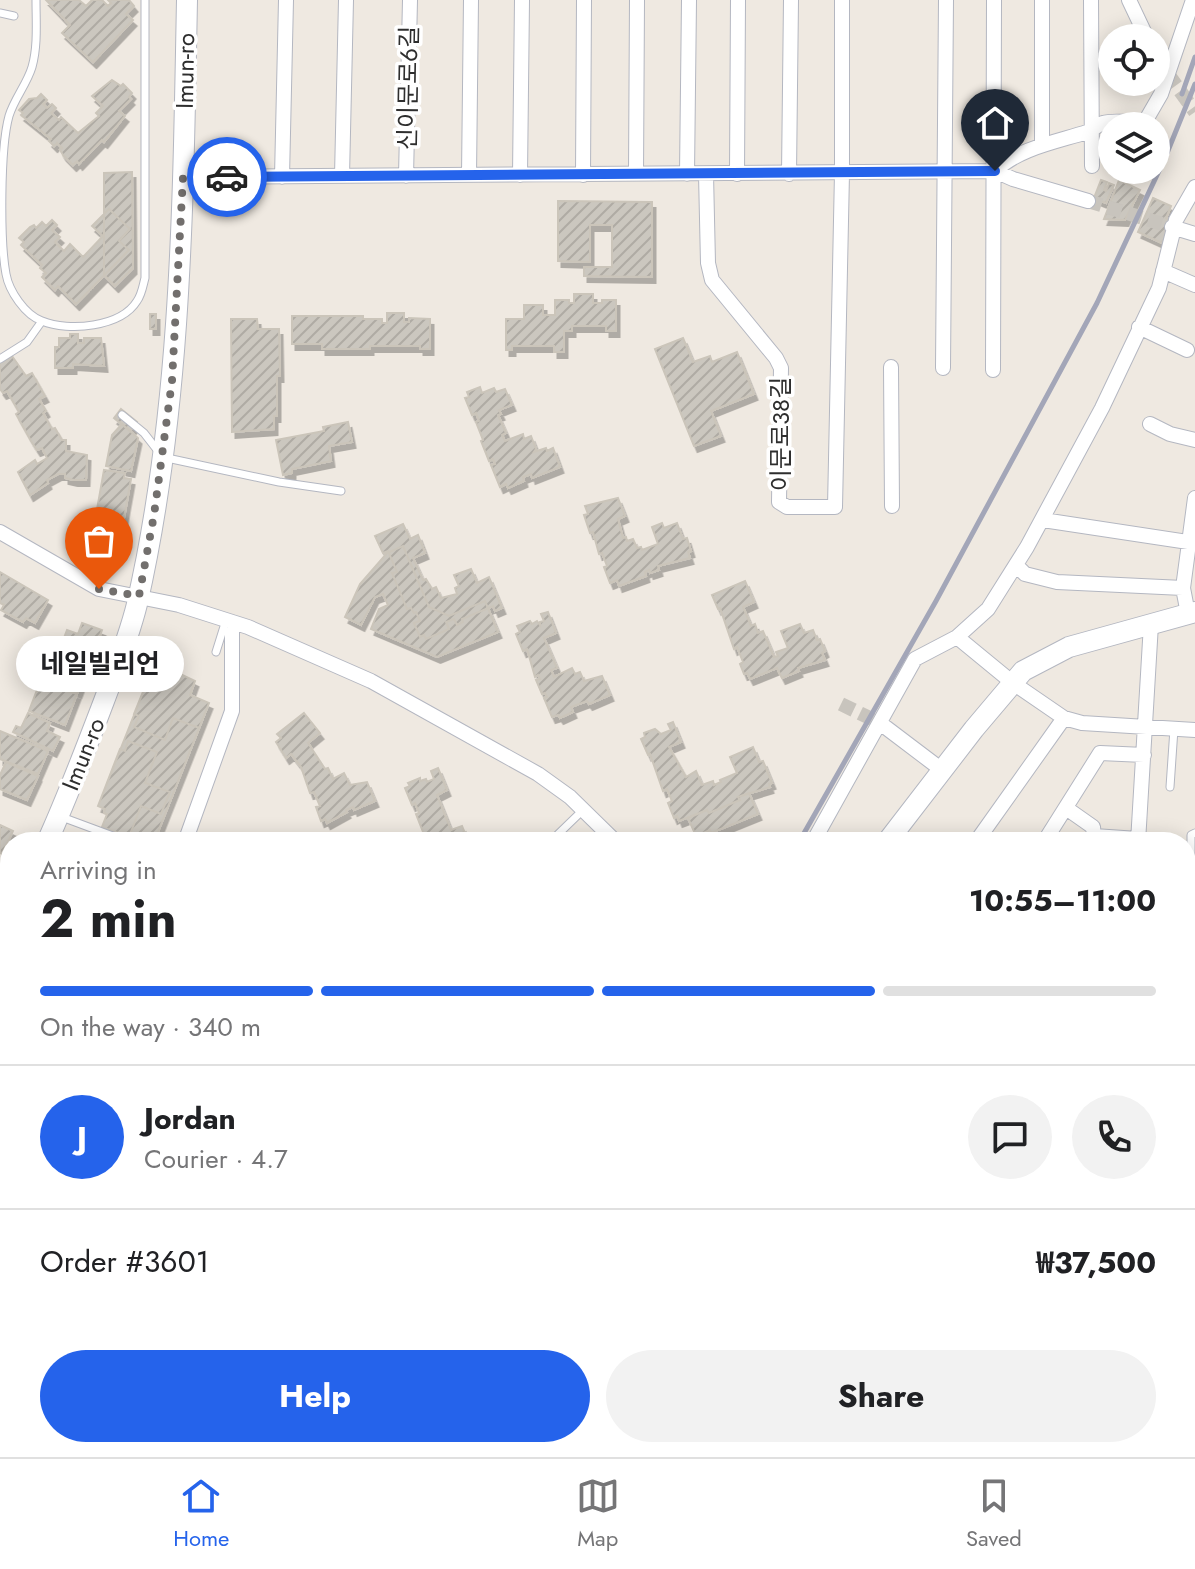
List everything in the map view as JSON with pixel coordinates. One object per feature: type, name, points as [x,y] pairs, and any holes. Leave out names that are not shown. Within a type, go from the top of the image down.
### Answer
[{"type":"main road","name":"Imun-ro","points":[[51,832],[124,647],[139,596],[162,457],[176,334],[187,0]]},
{"type":"main road","points":[[895,832],[1023,671],[1069,647],[1191,613]]},
{"type":"street","points":[[282,177],[286,0]]},
{"type":"street","points":[[342,176],[346,0]]},
{"type":"street","name":"신이문로6길","points":[[406,176],[410,0]]},
{"type":"street","points":[[469,175],[471,0]]},
{"type":"street","points":[[520,175],[522,0]]},
{"type":"street","points":[[583,175],[584,0]]},
{"type":"street","points":[[636,174],[637,0]]},
{"type":"street","points":[[687,174],[689,0]]},
{"type":"street","points":[[737,174],[738,0]]},
{"type":"street","points":[[789,174],[791,0]]},
{"type":"street","points":[[842,0],[842,173]]},
{"type":"street","points":[[943,368],[946,0]]},
{"type":"street","points":[[993,370],[994,0]]},
{"type":"street","points":[[1042,0],[1042,145]]},
{"type":"street","points":[[1091,0],[1092,166]]},
{"type":"street","points":[[1129,0],[1140,24]]},
{"type":"street","points":[[1170,68],[1193,0]]},
{"type":"street","points":[[995,171],[1005,161],[1042,145],[1092,131],[1102,123],[1146,120],[1157,96]]},
{"type":"street","points":[[183,177],[995,171],[1088,201]]},
{"type":"street","name":"이문로38길","points":[[706,174],[708,263],[712,280],[781,368],[779,502],[787,507],[835,507],[842,173]]},
{"type":"street","points":[[819,832],[915,659],[957,637],[988,609],[1043,520],[1102,408],[1159,288],[1173,228],[1195,187]]},
{"type":"street","points":[[1173,228],[1195,234]]},
{"type":"street","points":[[1163,271],[1195,285]]},
{"type":"street","points":[[1139,327],[1187,350]]},
{"type":"street","points":[[891,367],[892,506]]},
{"type":"street","points":[[1150,424],[1170,434],[1195,440]]},
{"type":"street","points":[[1191,613],[1183,588],[1192,543],[1195,498]]},
{"type":"street","points":[[1043,520],[1192,543]]},
{"type":"street","points":[[0,532],[99,589],[179,605],[312,654],[510,756],[570,797],[606,832]]},
{"type":"street","points":[[1016,565],[1025,574],[1057,582],[1183,588]]},
{"type":"street","points":[[189,832],[234,702],[229,621]]},
{"type":"street","points":[[1139,832],[1151,624]]},
{"type":"street","points":[[957,637],[1013,683],[1064,718],[1082,723],[1195,730]]},
{"type":"street","points":[[983,832],[1064,718]]},
{"type":"street","points":[[880,723],[942,770]]},
{"type":"street","points":[[1050,832],[1100,753],[1144,755]]},
{"type":"street","points":[[1066,808],[1093,827],[1094,832]]},
{"type":"lane","points":[[36,0],[32,66],[10,113],[5,138],[3,253],[6,278],[29,313],[42,321],[84,326],[110,321],[132,308],[145,278],[145,0]]},
{"type":"lane","points":[[0,13],[14,16]]},
{"type":"lane","points":[[0,359],[27,342],[42,321]]},
{"type":"lane","points":[[122,415],[150,440],[162,457],[279,482],[341,491]]},
{"type":"lane","points":[[216,652],[229,621]]},
{"type":"lane","points":[[1170,787],[1174,729]]},
{"type":"lane","points":[[560,832],[583,810]]},
{"type":"lane","points":[[58,816],[102,832]]},
{"type":"building","points":[[46,0],[79,0],[86,6],[92,0],[102,0],[108,6],[111,3],[108,0],[129,0],[134,6],[126,14],[133,20],[93,62],[62,33],[70,25]]},
{"type":"building","points":[[112,80],[121,86],[123,84],[132,93],[131,99],[119,111],[125,116],[104,142],[102,140],[79,164],[77,161],[73,165],[63,155],[62,148],[57,143],[54,146],[49,141],[51,139],[19,110],[29,99],[41,94],[47,100],[43,104],[47,108],[52,104],[56,108],[51,113],[59,120],[61,117],[78,133],[99,116],[96,113],[103,106],[92,96]]},
{"type":"building","points":[[132,172],[133,268],[115,286],[104,275],[104,173]]},
{"type":"building","points":[[1099,184],[1106,184],[1106,191],[1109,184],[1114,185],[1106,203],[1094,198]]},
{"type":"building","points":[[1117,184],[1127,184],[1140,190],[1125,220],[1104,219]]},
{"type":"building","points":[[1153,198],[1171,206],[1166,218],[1172,221],[1162,243],[1138,232]]},
{"type":"building","points":[[558,201],[652,202],[652,277],[584,276],[584,267],[612,267],[612,225],[590,225],[590,262],[558,261]]},
{"type":"building","points":[[109,209],[130,229],[119,241],[129,250],[76,304],[58,286],[55,290],[42,277],[46,273],[40,268],[42,265],[21,245],[24,242],[19,238],[30,227],[34,225],[36,228],[42,222],[46,226],[52,220],[57,225],[52,230],[60,237],[55,242],[64,251],[70,244],[83,257],[103,236],[92,226]]},
{"type":"building","points":[[574,294],[593,294],[593,303],[616,300],[616,331],[606,331],[606,326],[572,326],[572,331],[564,331],[564,352],[554,352],[554,346],[512,346],[512,350],[506,350],[506,319],[524,319],[524,305],[543,305],[543,315],[555,315],[555,300],[574,303]]},
{"type":"building","points":[[387,313],[404,313],[404,322],[409,322],[409,318],[430,319],[430,349],[420,349],[420,346],[370,346],[370,349],[322,349],[322,344],[292,344],[292,316],[363,316],[363,319],[382,319],[382,323],[387,323]]},
{"type":"building","points":[[150,314],[156,314],[156,329],[150,329]]},
{"type":"building","points":[[231,319],[257,319],[258,329],[279,329],[280,376],[277,376],[274,429],[232,432]]},
{"type":"building","points":[[70,334],[78,334],[78,343],[84,343],[84,338],[101,338],[104,366],[73,364],[73,368],[55,368],[55,347],[59,347],[59,338],[70,338]]},
{"type":"building","points":[[683,338],[693,362],[710,356],[712,362],[737,352],[754,394],[711,411],[721,436],[694,446],[655,349]]},
{"type":"building","points":[[12,356],[26,376],[32,373],[45,396],[39,399],[46,411],[43,413],[52,429],[55,428],[62,440],[66,440],[66,451],[87,455],[86,480],[74,480],[65,478],[65,474],[58,474],[30,495],[18,472],[35,460],[37,464],[47,458],[42,448],[37,450],[31,441],[7,391],[3,393],[0,389],[0,363]]},
{"type":"building","points":[[480,387],[482,393],[494,388],[496,392],[505,389],[512,405],[499,410],[501,414],[498,415],[506,433],[502,435],[505,441],[523,434],[524,439],[531,436],[536,449],[534,452],[553,448],[560,467],[532,478],[531,474],[523,477],[524,481],[508,488],[506,484],[500,487],[491,465],[495,464],[493,459],[489,461],[481,441],[476,413],[472,415],[465,398],[469,397],[467,392]]},
{"type":"building","points":[[121,409],[137,422],[130,431],[114,418]]},
{"type":"building","points":[[348,422],[352,442],[329,446],[331,461],[292,469],[292,473],[283,475],[276,440],[324,431],[323,427]]},
{"type":"building","points":[[122,424],[138,438],[131,471],[106,466],[112,435]]},
{"type":"building","points":[[104,470],[125,473],[124,478],[131,479],[124,518],[96,515]]},
{"type":"building","points":[[618,498],[625,516],[618,519],[623,538],[626,537],[627,541],[633,539],[637,548],[641,547],[642,550],[658,544],[652,527],[662,523],[664,528],[677,523],[683,539],[687,538],[690,558],[658,566],[659,570],[650,573],[649,570],[645,572],[646,576],[619,586],[617,580],[610,583],[604,567],[607,566],[584,515],[588,514],[585,506]]},
{"type":"building","points":[[95,519],[123,524],[118,548],[90,542]]},
{"type":"building","points":[[403,524],[410,539],[418,535],[425,553],[413,558],[423,580],[426,579],[432,589],[436,587],[441,598],[457,594],[455,588],[459,586],[454,575],[471,569],[477,583],[489,577],[502,608],[495,611],[493,606],[462,619],[463,622],[457,625],[454,619],[446,622],[449,629],[426,639],[424,635],[420,637],[414,623],[420,621],[416,612],[407,609],[392,573],[397,572],[388,551],[383,553],[375,536]]},
{"type":"building","points":[[403,546],[429,607],[449,616],[485,601],[498,632],[437,657],[371,629],[379,609],[388,605],[383,594],[375,597],[361,625],[345,617],[360,584],[387,553]]},
{"type":"building","points":[[0,572],[48,600],[35,623],[26,618],[23,622],[1,610],[4,605],[0,603]]},
{"type":"building","points":[[745,581],[754,602],[743,607],[751,626],[755,624],[758,633],[763,631],[774,657],[778,656],[776,652],[788,648],[781,631],[800,624],[804,633],[813,630],[817,640],[820,639],[825,660],[798,668],[799,671],[782,678],[777,668],[750,679],[747,673],[744,674],[737,647],[734,649],[720,608],[712,595]]},
{"type":"building","points":[[548,612],[556,633],[544,638],[557,668],[551,670],[554,677],[572,668],[575,674],[580,672],[584,681],[602,676],[610,695],[589,704],[587,701],[571,707],[573,712],[560,718],[558,715],[552,717],[527,649],[523,651],[516,634],[520,632],[517,626],[530,621],[532,624],[537,621],[540,625],[544,621],[541,614]]},
{"type":"building","points":[[82,623],[102,630],[92,657],[61,646],[67,630],[78,634]]},
{"type":"building","points":[[54,646],[90,660],[78,692],[46,680],[51,668],[46,666]]},
{"type":"building","points":[[155,662],[195,681],[190,695],[209,703],[199,728],[173,718],[165,740],[134,727],[139,716],[134,714]]},
{"type":"building","points":[[155,662],[195,681],[190,695],[209,703],[158,832],[114,832],[102,827],[107,814],[104,813],[105,809],[98,806]]},
{"type":"building","points":[[40,682],[77,694],[65,725],[29,711]]},
{"type":"building","points":[[28,713],[50,723],[47,731],[60,737],[53,751],[13,732],[16,726],[21,728]]},
{"type":"building","points":[[304,713],[320,733],[308,743],[333,779],[344,773],[350,785],[367,782],[375,801],[346,810],[327,823],[325,819],[321,821],[316,807],[320,806],[314,792],[310,793],[301,767],[291,754],[286,758],[276,742],[281,738],[277,734]]},
{"type":"building","points":[[673,722],[681,742],[669,747],[686,777],[696,771],[702,785],[721,782],[737,773],[730,757],[753,747],[759,762],[763,761],[772,783],[770,787],[738,797],[740,800],[709,813],[707,810],[679,821],[677,816],[674,818],[667,789],[663,791],[650,754],[641,739],[645,737],[644,733],[655,729],[661,734],[671,730],[668,724]]},
{"type":"building","points":[[0,731],[48,751],[38,774],[0,759]]},
{"type":"building","points":[[128,741],[157,752],[145,783],[170,792],[161,814],[141,806],[131,832],[116,832],[102,827],[107,814],[104,813],[105,809],[98,806],[120,749],[125,751]]},
{"type":"building","points":[[6,762],[38,776],[27,800],[0,789],[0,775]]},
{"type":"building","points":[[438,768],[447,790],[437,795],[451,830],[462,826],[464,832],[423,832],[415,803],[412,805],[405,788],[410,786],[408,783],[420,778],[420,781],[426,779],[427,782],[434,779],[431,771]]},
{"type":"building","points":[[749,793],[758,814],[713,832],[694,832],[688,818],[740,800],[738,797]]},
{"type":"building","points":[[0,825],[13,831],[13,832],[0,832]]},
{"type":"tunnel","points":[[1170,77],[1195,112]]},
{"type":"tunnel","points":[[1088,201],[1172,227]]},
{"type":"tunnel","points":[[841,704],[880,723]]},
{"type":"railway","points":[[1182,94],[1195,57]]},
{"type":"railway","points":[[805,832],[936,601],[1097,303],[1165,158],[1195,84]]},
{"type":"way so far","points":[[99,589],[139,596],[154,515],[172,381],[183,177],[227,177]]},
{"type":"place","name":"네일빌리언","points":[[99,589]]},
{"type":"route","points":[[227,177],[995,171]]}]
